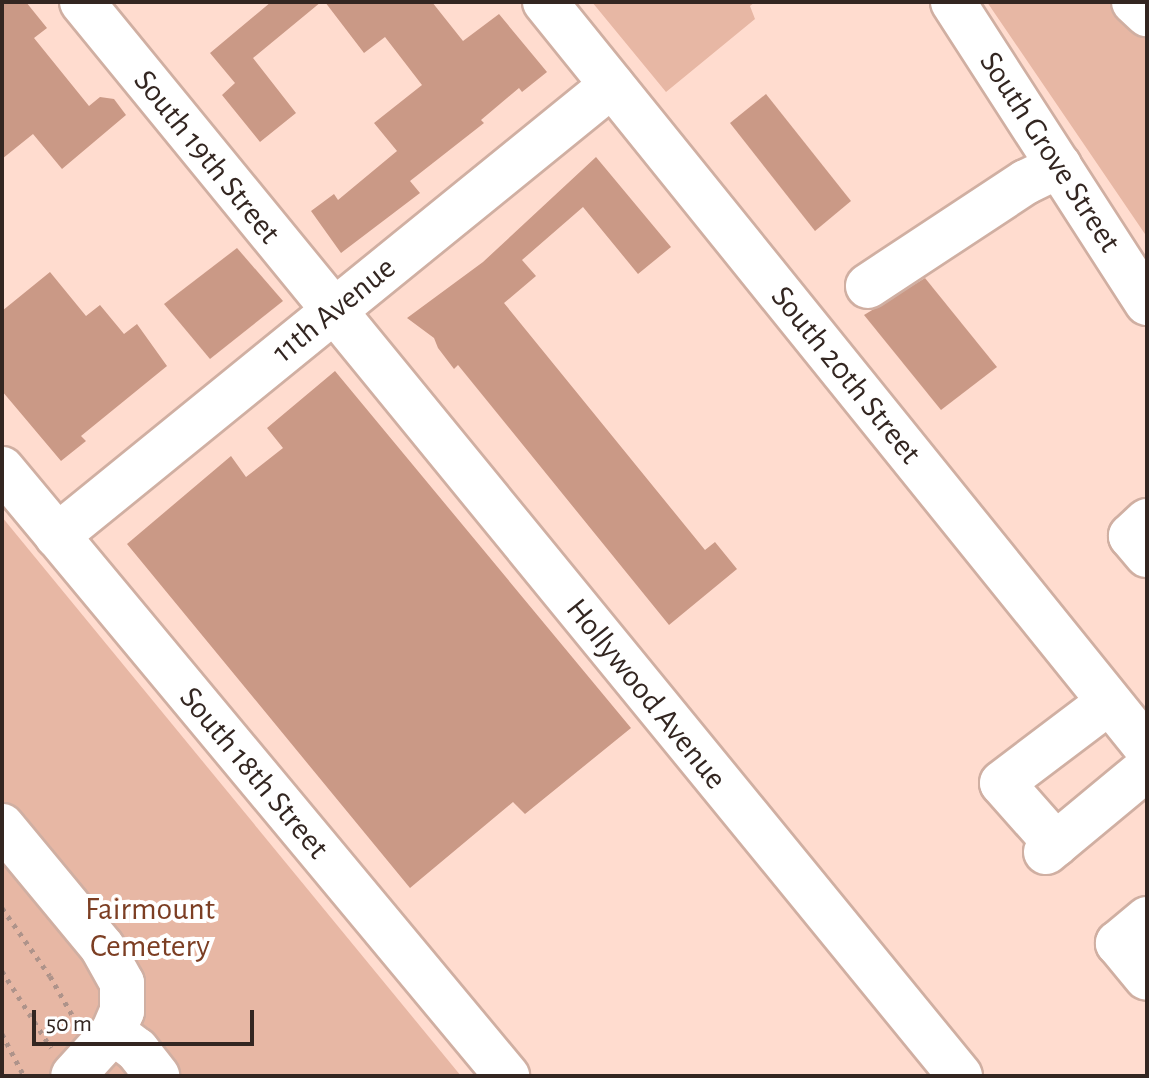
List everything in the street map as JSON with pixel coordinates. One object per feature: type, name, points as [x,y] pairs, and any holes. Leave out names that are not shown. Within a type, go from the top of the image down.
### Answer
[{"type":"street","name":"South 19th Street","points":[[82,2],[332,312]]},
{"type":"street","name":"South 20th Street","points":[[545,2],[1147,748]]},
{"type":"street","name":"South Grove Street","points":[[953,2],[1147,303]]},
{"type":"street","points":[[1134,2],[1147,14]]},
{"type":"street","name":"11th Avenue","points":[[57,536],[612,85]]},
{"type":"street","points":[[868,286],[1026,182],[1059,166]]},
{"type":"street","name":"Hollywood Avenue","points":[[332,312],[960,1076]]},
{"type":"street","name":"South 18th Street","points":[[2,469],[507,1076]]},
{"type":"street","points":[[1147,521],[1131,536],[1147,555]]},
{"type":"street","points":[[1109,702],[1002,783],[1051,848],[1147,768]]},
{"type":"street","points":[[2,826],[102,947],[122,983],[122,1011],[64,1066]]},
{"type":"street","points":[[1147,919],[1118,943],[1147,978]]},
{"type":"street","points":[[97,1032],[137,1050],[157,1076]]},
{"type":"path","points":[[2,908],[50,976],[97,1032]]},
{"type":"path","points":[[2,971],[64,1066]]},
{"type":"path","points":[[2,1034],[24,1076]]},
{"type":"green space","points":[[592,2],[755,2],[750,6],[755,19],[666,92]]},
{"type":"green space","points":[[987,2],[1147,2],[1147,237]]},
{"type":"green space","name":"Fairmount Cemetery","points":[[2,517],[461,1076],[2,1076]]},
{"type":"building","points":[[2,2],[26,2],[47,28],[34,38],[89,106],[100,97],[114,99],[126,115],[62,169],[33,134],[2,159]]},
{"type":"building","points":[[271,2],[321,2],[253,58],[296,113],[260,142],[222,95],[235,83],[210,53]]},
{"type":"building","points":[[325,2],[432,2],[463,41],[499,14],[547,72],[522,92],[519,88],[481,120],[484,123],[410,181],[420,193],[341,253],[311,211],[334,194],[338,200],[397,151],[374,123],[422,85],[385,37],[364,53]]},
{"type":"building","points":[[766,94],[851,201],[815,231],[730,123]]},
{"type":"building","points":[[596,157],[671,247],[638,274],[583,207],[522,260],[536,276],[504,303],[705,550],[715,542],[737,569],[669,625],[458,365],[454,369],[434,338],[407,318],[483,262]]},
{"type":"building","points":[[237,248],[283,301],[210,359],[164,304]]},
{"type":"building","points":[[50,272],[86,316],[100,305],[124,334],[137,324],[167,366],[81,436],[86,441],[61,461],[2,391],[2,311]]},
{"type":"building","points":[[925,278],[997,367],[941,410],[864,315]]},
{"type":"building","points":[[335,371],[631,728],[525,814],[513,802],[410,888],[127,544],[231,456],[246,477],[283,448],[267,428]]}]
